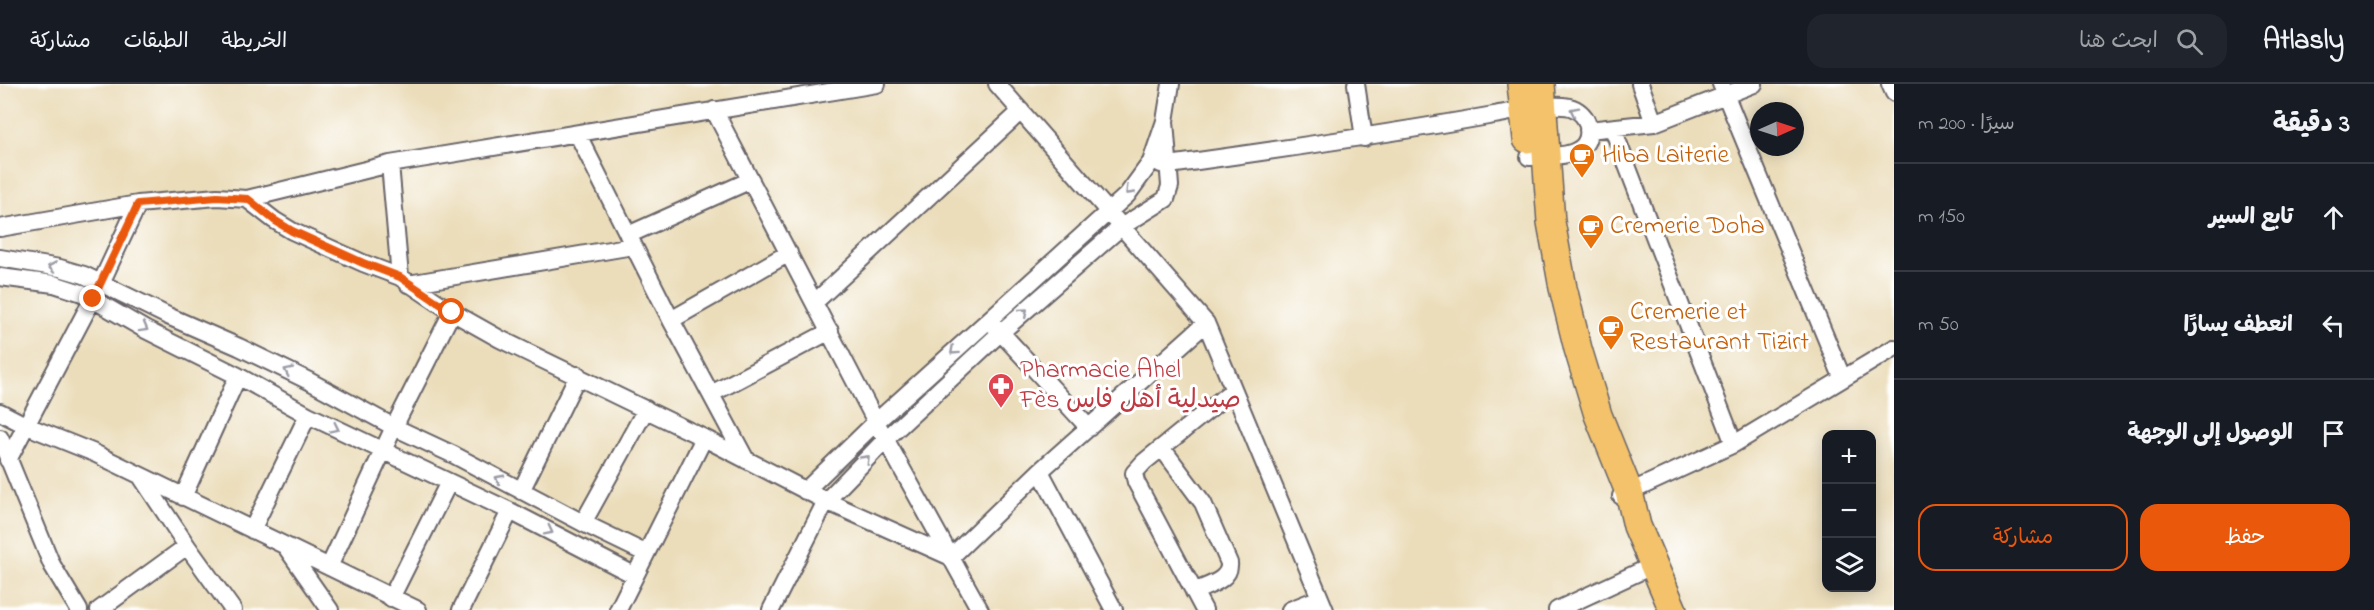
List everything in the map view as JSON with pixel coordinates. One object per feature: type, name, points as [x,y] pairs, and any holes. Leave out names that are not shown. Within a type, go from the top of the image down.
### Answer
[{"type":"main road","points":[[1533,96],[1538,157],[1539,254],[1557,337],[1575,403],[1588,438],[1623,495],[1673,610]]},
{"type":"street","points":[[0,228],[138,204],[217,197],[248,199],[390,164],[578,135],[877,84]]},
{"type":"street","points":[[998,84],[1206,323],[1322,604],[1290,610]]},
{"type":"street","points":[[805,491],[988,319],[1127,195],[1151,162],[1165,121],[1171,84]]},
{"type":"street","points":[[1356,84],[1364,138]]},
{"type":"street","points":[[1640,84],[1654,123]]},
{"type":"street","points":[[1588,130],[1654,123],[1724,89],[1754,84]]},
{"type":"street","points":[[1890,84],[1894,93]]},
{"type":"street","points":[[1724,89],[1842,378]]},
{"type":"street","points":[[1151,162],[1169,165],[1364,138],[1533,96],[1578,110],[1583,115],[1588,130],[1588,137],[1579,150],[1572,154],[1538,157]]},
{"type":"street","points":[[714,110],[876,422],[980,610]]},
{"type":"street","points":[[815,302],[1021,111]]},
{"type":"street","points":[[771,610],[826,501],[886,439],[1000,333],[1121,228],[1166,199],[1170,190],[1165,121]]},
{"type":"street","points":[[1612,129],[1734,444]]},
{"type":"street","points":[[578,135],[630,241],[746,460]]},
{"type":"street","points":[[390,164],[404,281]]},
{"type":"street","points":[[404,281],[630,241],[751,180]]},
{"type":"street","points":[[248,199],[292,231],[404,281],[500,339],[578,375],[805,491],[951,557]]},
{"type":"street","points":[[8,460],[93,299],[138,204]]},
{"type":"street","points":[[671,320],[789,254]]},
{"type":"street","points":[[0,258],[74,271],[101,283],[309,381],[394,427],[454,455],[645,553]]},
{"type":"street","points":[[0,277],[66,287],[93,299],[146,330],[308,414],[634,574]]},
{"type":"street","points":[[329,567],[394,427],[452,312]]},
{"type":"street","points":[[988,319],[1089,428]]},
{"type":"street","points":[[951,557],[1040,471],[1206,323]]},
{"type":"street","points":[[711,394],[830,331]]},
{"type":"street","points":[[1623,495],[1734,444],[1894,348]]},
{"type":"street","points":[[521,491],[578,375]]},
{"type":"street","points":[[183,497],[238,376]]},
{"type":"street","points":[[1204,610],[1135,477],[1138,468],[1233,390]]},
{"type":"street","points":[[583,523],[646,409]]},
{"type":"street","points":[[0,412],[27,426],[92,452],[418,610]]},
{"type":"street","points":[[252,530],[308,414]]},
{"type":"street","points":[[0,438],[52,565],[80,610]]},
{"type":"street","points":[[618,610],[704,438]]},
{"type":"street","points":[[1162,448],[1203,503],[1229,563],[1230,571],[1226,576],[1194,592]]},
{"type":"street","points":[[1040,471],[1114,610]]},
{"type":"street","points":[[141,477],[233,610]]},
{"type":"street","points":[[391,597],[448,482]]},
{"type":"street","points":[[461,610],[510,512]]},
{"type":"street","points":[[99,610],[187,546]]},
{"type":"street","points":[[285,546],[330,610]]},
{"type":"street","points":[[1557,610],[1654,565]]},
{"type":"place","name":"Hiba Laiterie","points":[[1582,179]]},
{"type":"place","name":"Cremerie Doha","points":[[1591,250]]},
{"type":"place","name":"Cremerie et Restaurant Tizirt","points":[[1611,351]]},
{"type":"place","name":"Pharmacie Ahel Fès صيدلية أهل فاس","points":[[1001,409]]},
{"type":"route","points":[[93,299],[138,204],[217,197],[248,199],[292,231],[400,277],[452,312]]}]
